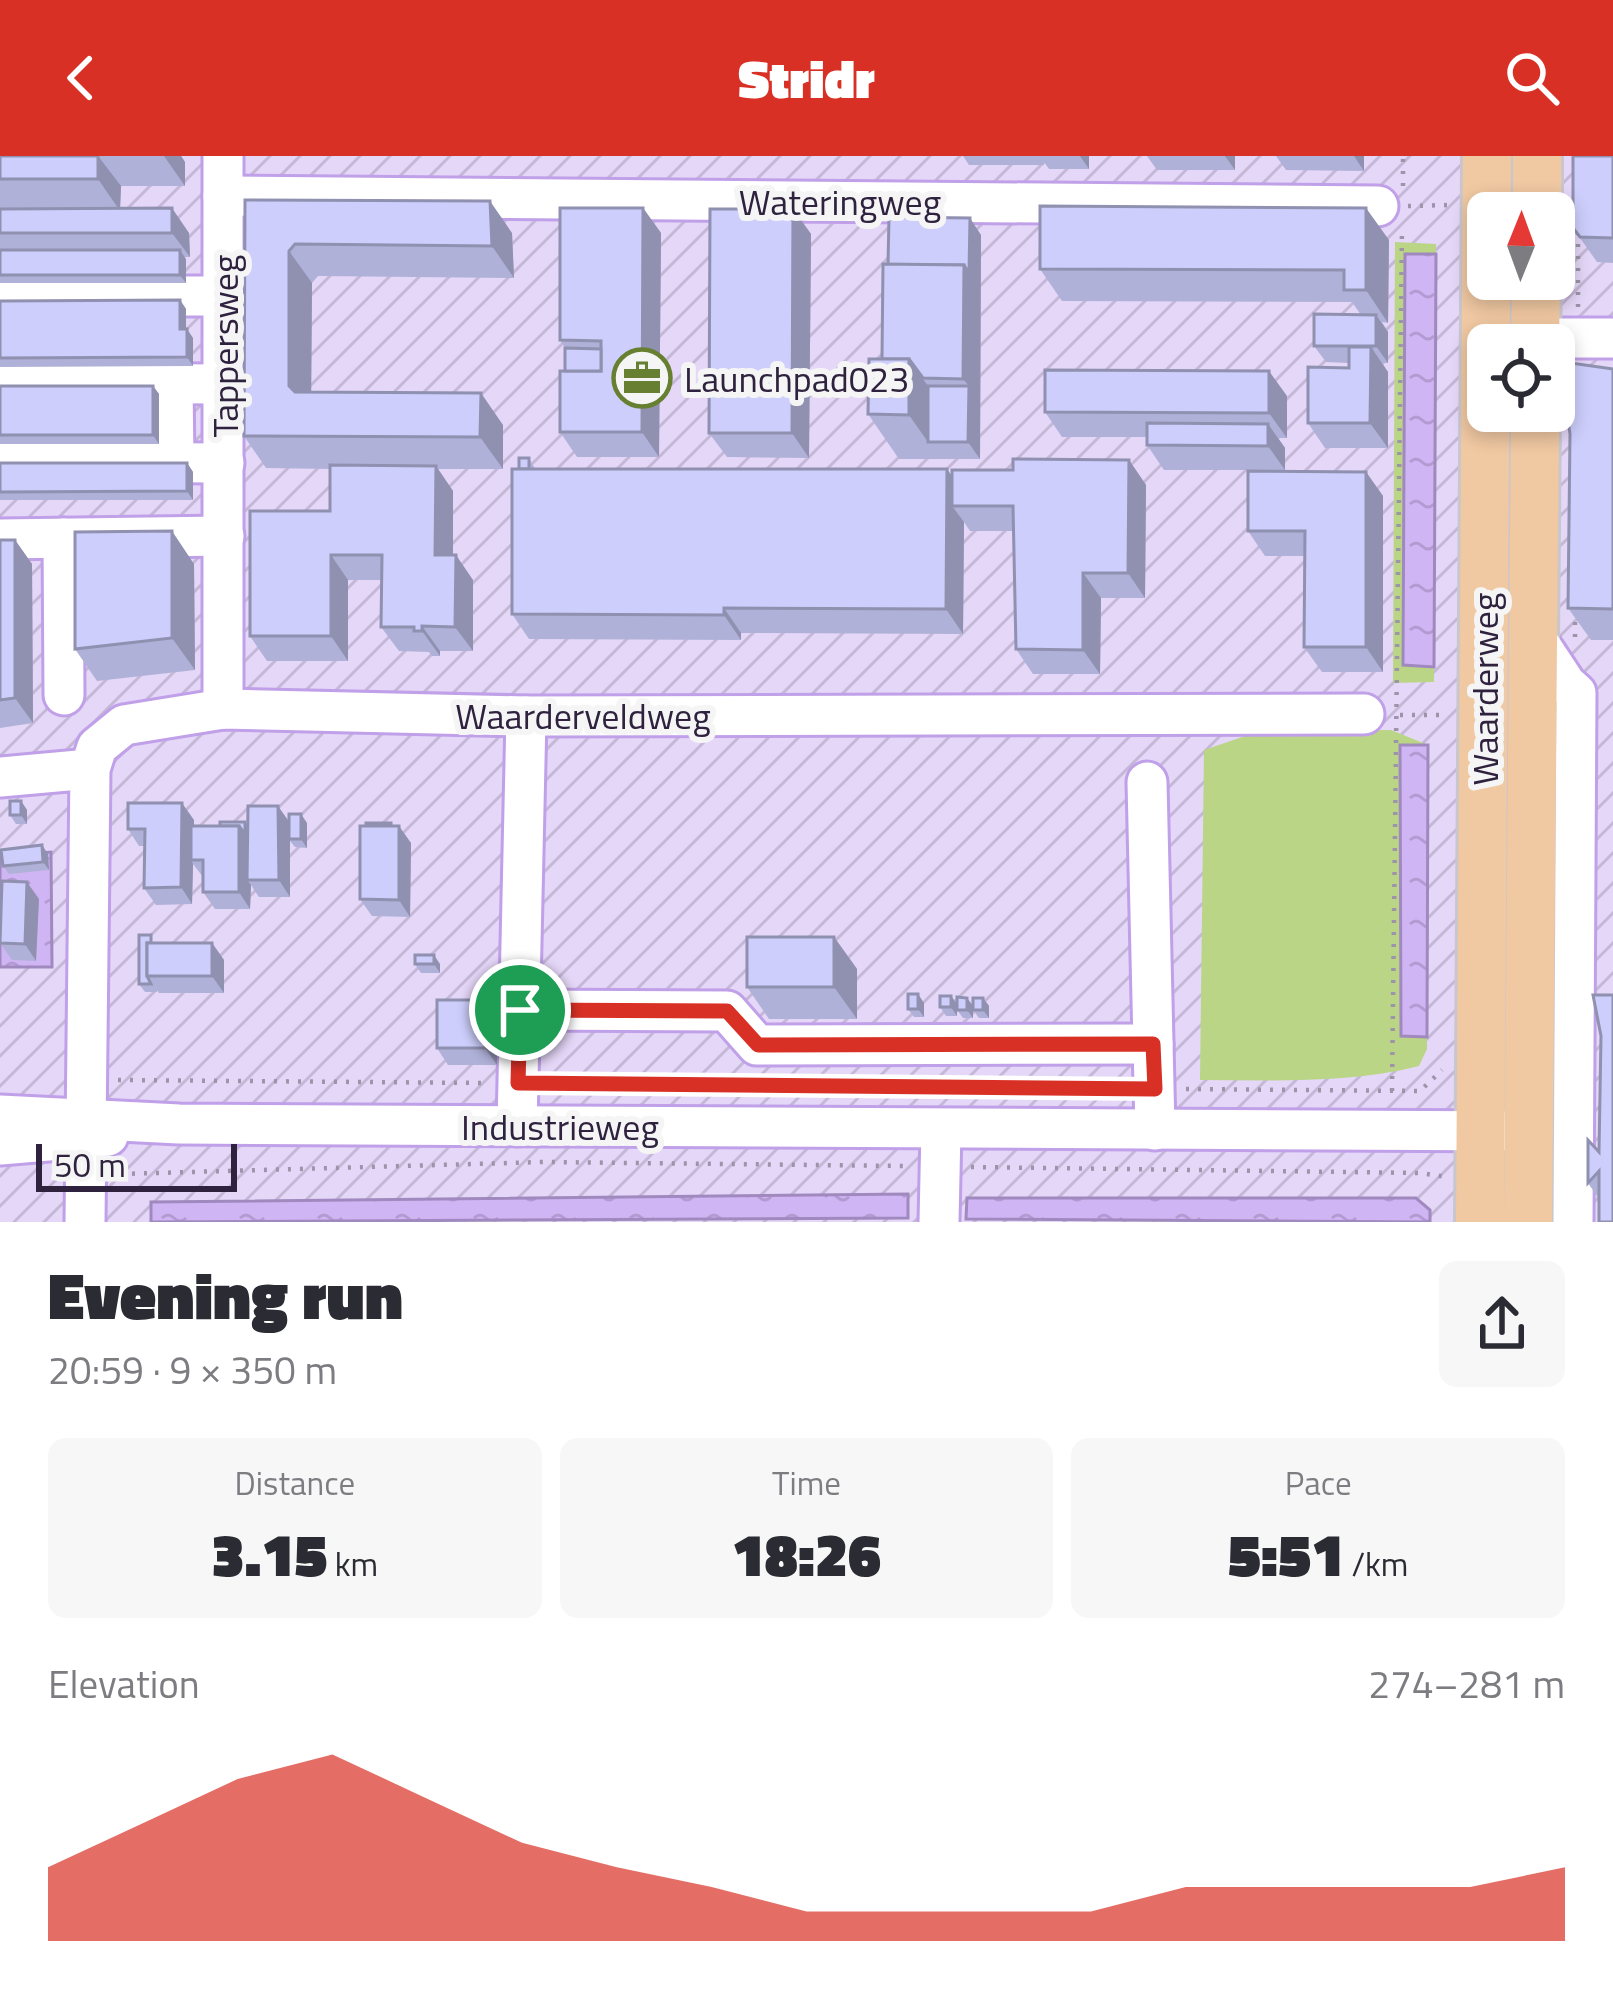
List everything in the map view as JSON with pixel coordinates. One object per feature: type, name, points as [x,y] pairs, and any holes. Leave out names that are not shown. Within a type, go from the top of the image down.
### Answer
[{"type":"main road","name":"Waarderweg","points":[[1487,156],[1514,324]]},
{"type":"main road","points":[[1537,156],[1537,192]]},
{"type":"main road","name":"Waarderweg","points":[[1480,1202],[1481,1068],[1515,432]]},
{"type":"main road","name":"Waarderweg","points":[[1528,1222],[1535,432]]},
{"type":"street","name":"Tappersweg","points":[[223,156],[224,709]]},
{"type":"street","name":"Wateringweg","points":[[224,196],[1390,206]]},
{"type":"street","points":[[0,296],[224,296]]},
{"type":"street","points":[[1575,344],[1613,338]]},
{"type":"street","points":[[1575,354],[1613,353]]},
{"type":"street","points":[[0,383],[224,384]]},
{"type":"street","points":[[173,384],[175,462]]},
{"type":"street","points":[[0,462],[224,463]]},
{"type":"street","points":[[0,538],[224,536]]},
{"type":"street","points":[[63,538],[64,695]]},
{"type":"street","name":"Waarderweg","points":[[1531,631],[1576,693],[1573,1222]]},
{"type":"street","name":"Waarderveldweg","points":[[90,769],[97,747],[124,725],[224,709],[526,716],[1382,715]]},
{"type":"street","points":[[517,1126],[526,716]]},
{"type":"street","points":[[0,777],[90,769],[85,1222]]},
{"type":"street","points":[[1148,782],[1155,1130]]},
{"type":"street","points":[[520,1010],[727,1011],[758,1045],[1153,1044]]},
{"type":"street","name":"Industrieweg","points":[[0,1115],[87,1127],[517,1126],[941,1148],[1155,1130],[1528,1131]]},
{"type":"street","name":"Industrieweg","points":[[0,1145],[87,1127]]},
{"type":"street","points":[[939,1222],[941,1148]]},
{"type":"path","points":[[1392,1091],[1382,715],[1390,206],[1403,156]]},
{"type":"path","points":[[1390,206],[1456,205]]},
{"type":"path","points":[[1382,715],[1448,715]]},
{"type":"path","points":[[87,1127],[518,1083],[1420,1091],[1445,1067],[1481,1068]]},
{"type":"path","points":[[87,1127],[544,1162],[941,1148],[1421,1173],[1480,1202]]},
{"type":"shaded area","points":[[0,156],[1613,156],[1613,1222],[0,1222]]},
{"type":"green space","points":[[1395,242],[1436,244],[1436,254],[1405,255],[1403,664],[1434,667],[1434,682],[1393,683]]},
{"type":"green space","points":[[1391,730],[1428,745],[1400,746],[1401,1035],[1427,1037],[1419,1066],[1338,1078],[1200,1080],[1204,750],[1260,731]]},
{"type":"water","points":[[1405,254],[1436,254],[1434,667],[1403,665]]},
{"type":"water","points":[[1400,745],[1428,745],[1427,1037],[1401,1036]]},
{"type":"water","points":[[51,852],[52,967],[0,967],[0,856]]},
{"type":"water","points":[[908,1194],[908,1218],[151,1222],[151,1202]]},
{"type":"water","points":[[967,1198],[1416,1198],[1430,1210],[1430,1222],[966,1219]]},
{"type":"building","points":[[0,156],[98,156],[98,179],[0,179]]},
{"type":"building","points":[[1573,156],[1613,156],[1613,238],[1580,237],[1575,231]]},
{"type":"building","points":[[245,200],[490,201],[492,246],[295,244],[289,251],[289,386],[295,392],[481,393],[480,437],[244,436]]},
{"type":"building","points":[[1040,206],[1366,208],[1366,290],[1344,290],[1344,270],[1040,269]]},
{"type":"building","points":[[172,208],[172,233],[0,233],[0,209]]},
{"type":"building","points":[[560,208],[643,208],[642,432],[560,432],[560,371],[601,371],[601,341],[560,340]]},
{"type":"building","points":[[710,209],[793,209],[792,433],[709,433]]},
{"type":"building","points":[[889,217],[970,218],[969,273],[964,265],[888,265]]},
{"type":"building","points":[[0,250],[180,250],[180,275],[0,275]]},
{"type":"building","points":[[883,264],[964,265],[963,379],[923,378],[909,359],[882,359]]},
{"type":"building","points":[[180,300],[187,357],[0,358],[0,301]]},
{"type":"building","points":[[1314,314],[1376,315],[1376,346],[1314,346]]},
{"type":"building","points":[[1349,347],[1371,347],[1370,423],[1308,423],[1308,367],[1349,368]]},
{"type":"building","points":[[565,348],[601,349],[601,371],[565,371]]},
{"type":"building","points":[[869,359],[909,359],[909,415],[868,414]]},
{"type":"building","points":[[1575,364],[1613,369],[1613,609],[1568,608],[1570,434],[1575,432]]},
{"type":"building","points":[[1045,370],[1269,371],[1269,413],[1045,412]]},
{"type":"building","points":[[0,386],[153,386],[153,435],[0,435]]},
{"type":"building","points":[[928,386],[969,386],[968,442],[928,442]]},
{"type":"building","points":[[1147,423],[1268,424],[1268,446],[1147,445]]},
{"type":"building","points":[[519,458],[529,458],[529,469],[519,469]]},
{"type":"building","points":[[1013,459],[1129,460],[1128,573],[1083,573],[1083,650],[1016,649],[1013,506],[952,506],[952,470],[1013,470]]},
{"type":"building","points":[[0,463],[187,463],[187,491],[0,492]]},
{"type":"building","points":[[330,465],[436,466],[435,555],[456,555],[455,627],[422,626],[422,631],[414,631],[414,627],[381,627],[382,555],[331,555],[331,636],[250,636],[250,511],[330,511]]},
{"type":"building","points":[[512,469],[947,469],[946,609],[512,614]]},
{"type":"building","points":[[1248,471],[1366,472],[1366,647],[1304,647],[1305,531],[1248,531]]},
{"type":"building","points":[[172,531],[172,638],[75,649],[75,532]]},
{"type":"building","points":[[0,540],[15,540],[15,698],[0,700]]},
{"type":"building","points":[[10,801],[21,801],[21,815],[10,815]]},
{"type":"building","points":[[128,803],[182,803],[181,887],[144,888],[145,829],[128,829]]},
{"type":"building","points":[[248,806],[278,806],[279,880],[247,880]]},
{"type":"building","points":[[289,814],[301,814],[301,839],[289,839]]},
{"type":"building","points":[[220,822],[245,822],[245,834],[239,826],[220,826]]},
{"type":"building","points":[[191,826],[239,826],[239,892],[203,892],[203,860],[191,860]]},
{"type":"building","points":[[360,826],[399,826],[399,900],[360,899]]},
{"type":"building","points":[[42,845],[43,862],[3,866],[1,850]]},
{"type":"building","points":[[2,881],[27,882],[25,944],[0,943]]},
{"type":"building","points":[[139,935],[151,935],[147,976],[151,984],[139,984]]},
{"type":"building","points":[[747,937],[834,937],[834,987],[747,987]]},
{"type":"building","points":[[147,943],[212,943],[212,976],[147,976]]},
{"type":"building","points":[[415,955],[434,955],[434,964],[415,964]]},
{"type":"building","points":[[908,994],[918,994],[918,1009],[908,1009]]},
{"type":"building","points":[[1593,995],[1613,995],[1613,1222],[1599,1222],[1599,1171],[1588,1183],[1588,1140],[1599,1152],[1601,1036]]},
{"type":"building","points":[[940,996],[951,996],[951,1007],[940,1007]]},
{"type":"building","points":[[957,997],[967,998],[967,1010],[957,1010]]},
{"type":"building","points":[[973,998],[983,998],[983,1010],[973,1010]]},
{"type":"building","points":[[437,1000],[485,1000],[485,1048],[437,1048]]},
{"type":"place","name":"Launchpad023","points":[[642,378]]},
{"type":"route","points":[[520,1010],[727,1011],[758,1045],[1153,1044],[1155,1089],[518,1083],[520,1010]]}]
